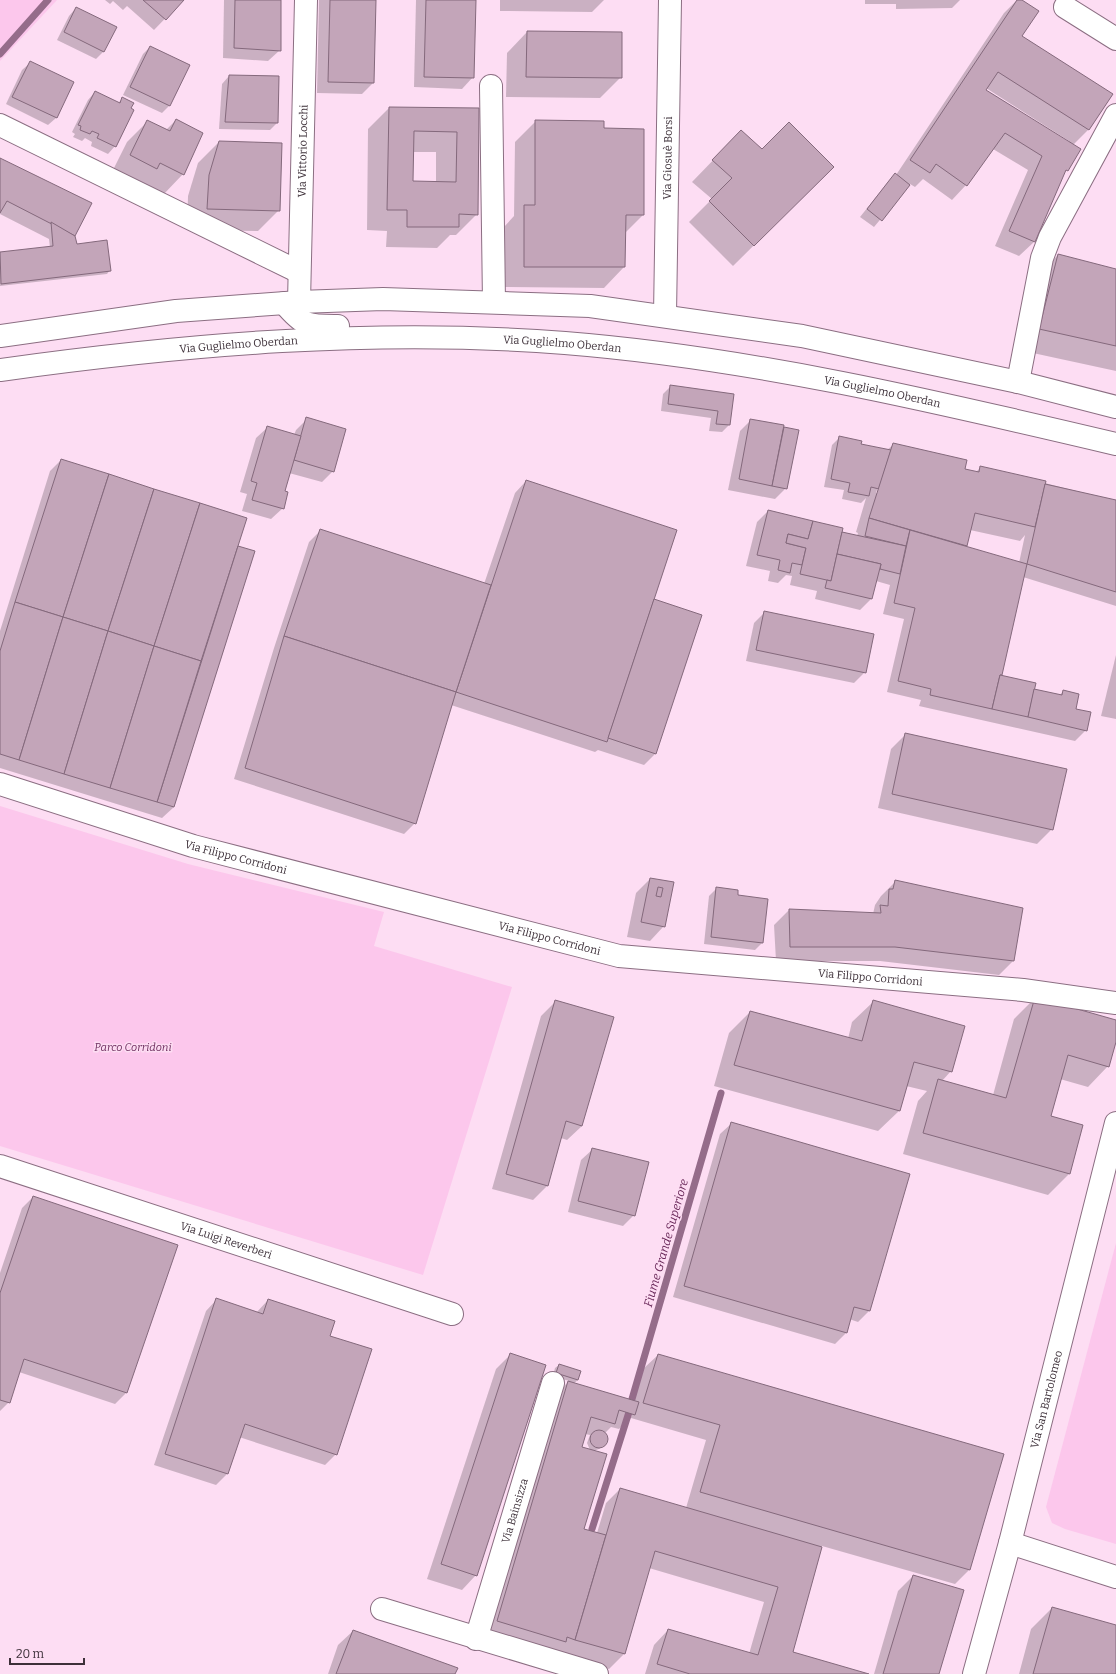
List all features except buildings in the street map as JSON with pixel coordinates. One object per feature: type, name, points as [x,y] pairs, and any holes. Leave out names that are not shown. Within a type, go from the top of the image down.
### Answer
[{"type":"street","name":"Via Vittorio Locchi","points":[[292,302],[299,272],[306,0]]},
{"type":"street","name":"Via Giosuè Borsi","points":[[665,315],[670,0]]},
{"type":"street","points":[[1065,7],[1116,39]]},
{"type":"street","points":[[491,86],[494,302]]},
{"type":"street","points":[[1018,382],[1042,258],[1050,237],[1116,116]]},
{"type":"street","points":[[0,125],[299,272]]},
{"type":"street","points":[[0,336],[162,312],[292,302],[383,299],[590,306],[665,315],[802,336],[1018,382],[1116,407]]},
{"type":"street","points":[[292,302],[295,317],[306,324],[366,326],[403,337]]},
{"type":"street","name":"Via Guglielmo Oberdan","points":[[0,370],[155,350],[292,341],[403,337],[566,343],[800,374],[950,405],[1116,444]]},
{"type":"street","name":"Via Filippo Corridoni","points":[[0,784],[193,846],[619,956],[1023,990],[1116,1002]]},
{"type":"street","name":"Via San Bartolomeo","points":[[974,1674],[1010,1543],[1116,1124]]},
{"type":"street","name":"Via Luigi Reverberi","points":[[0,1166],[452,1314]]},
{"type":"street","name":"Via Bainsizza","points":[[476,1639],[553,1383]]},
{"type":"street","points":[[1010,1543],[1116,1577]]},
{"type":"street","points":[[382,1609],[476,1639],[597,1674]]},
{"type":"green space","points":[[0,0],[57,0],[0,61]]},
{"type":"green space","name":"Parco Corridoni","points":[[0,806],[188,864],[384,912],[374,946],[512,987],[423,1275],[0,1146]]},
{"type":"green space","points":[[1116,1243],[1116,1544],[1065,1529],[1052,1523],[1046,1507]]},
{"type":"waterway","points":[[0,54],[48,0]]},
{"type":"waterway","name":"Fiume Grande Superiore","points":[[632,1399],[721,1093]]},
{"type":"waterway","name":"Fiume Grande Superiore","points":[[592,1529],[629,1412]]}]
